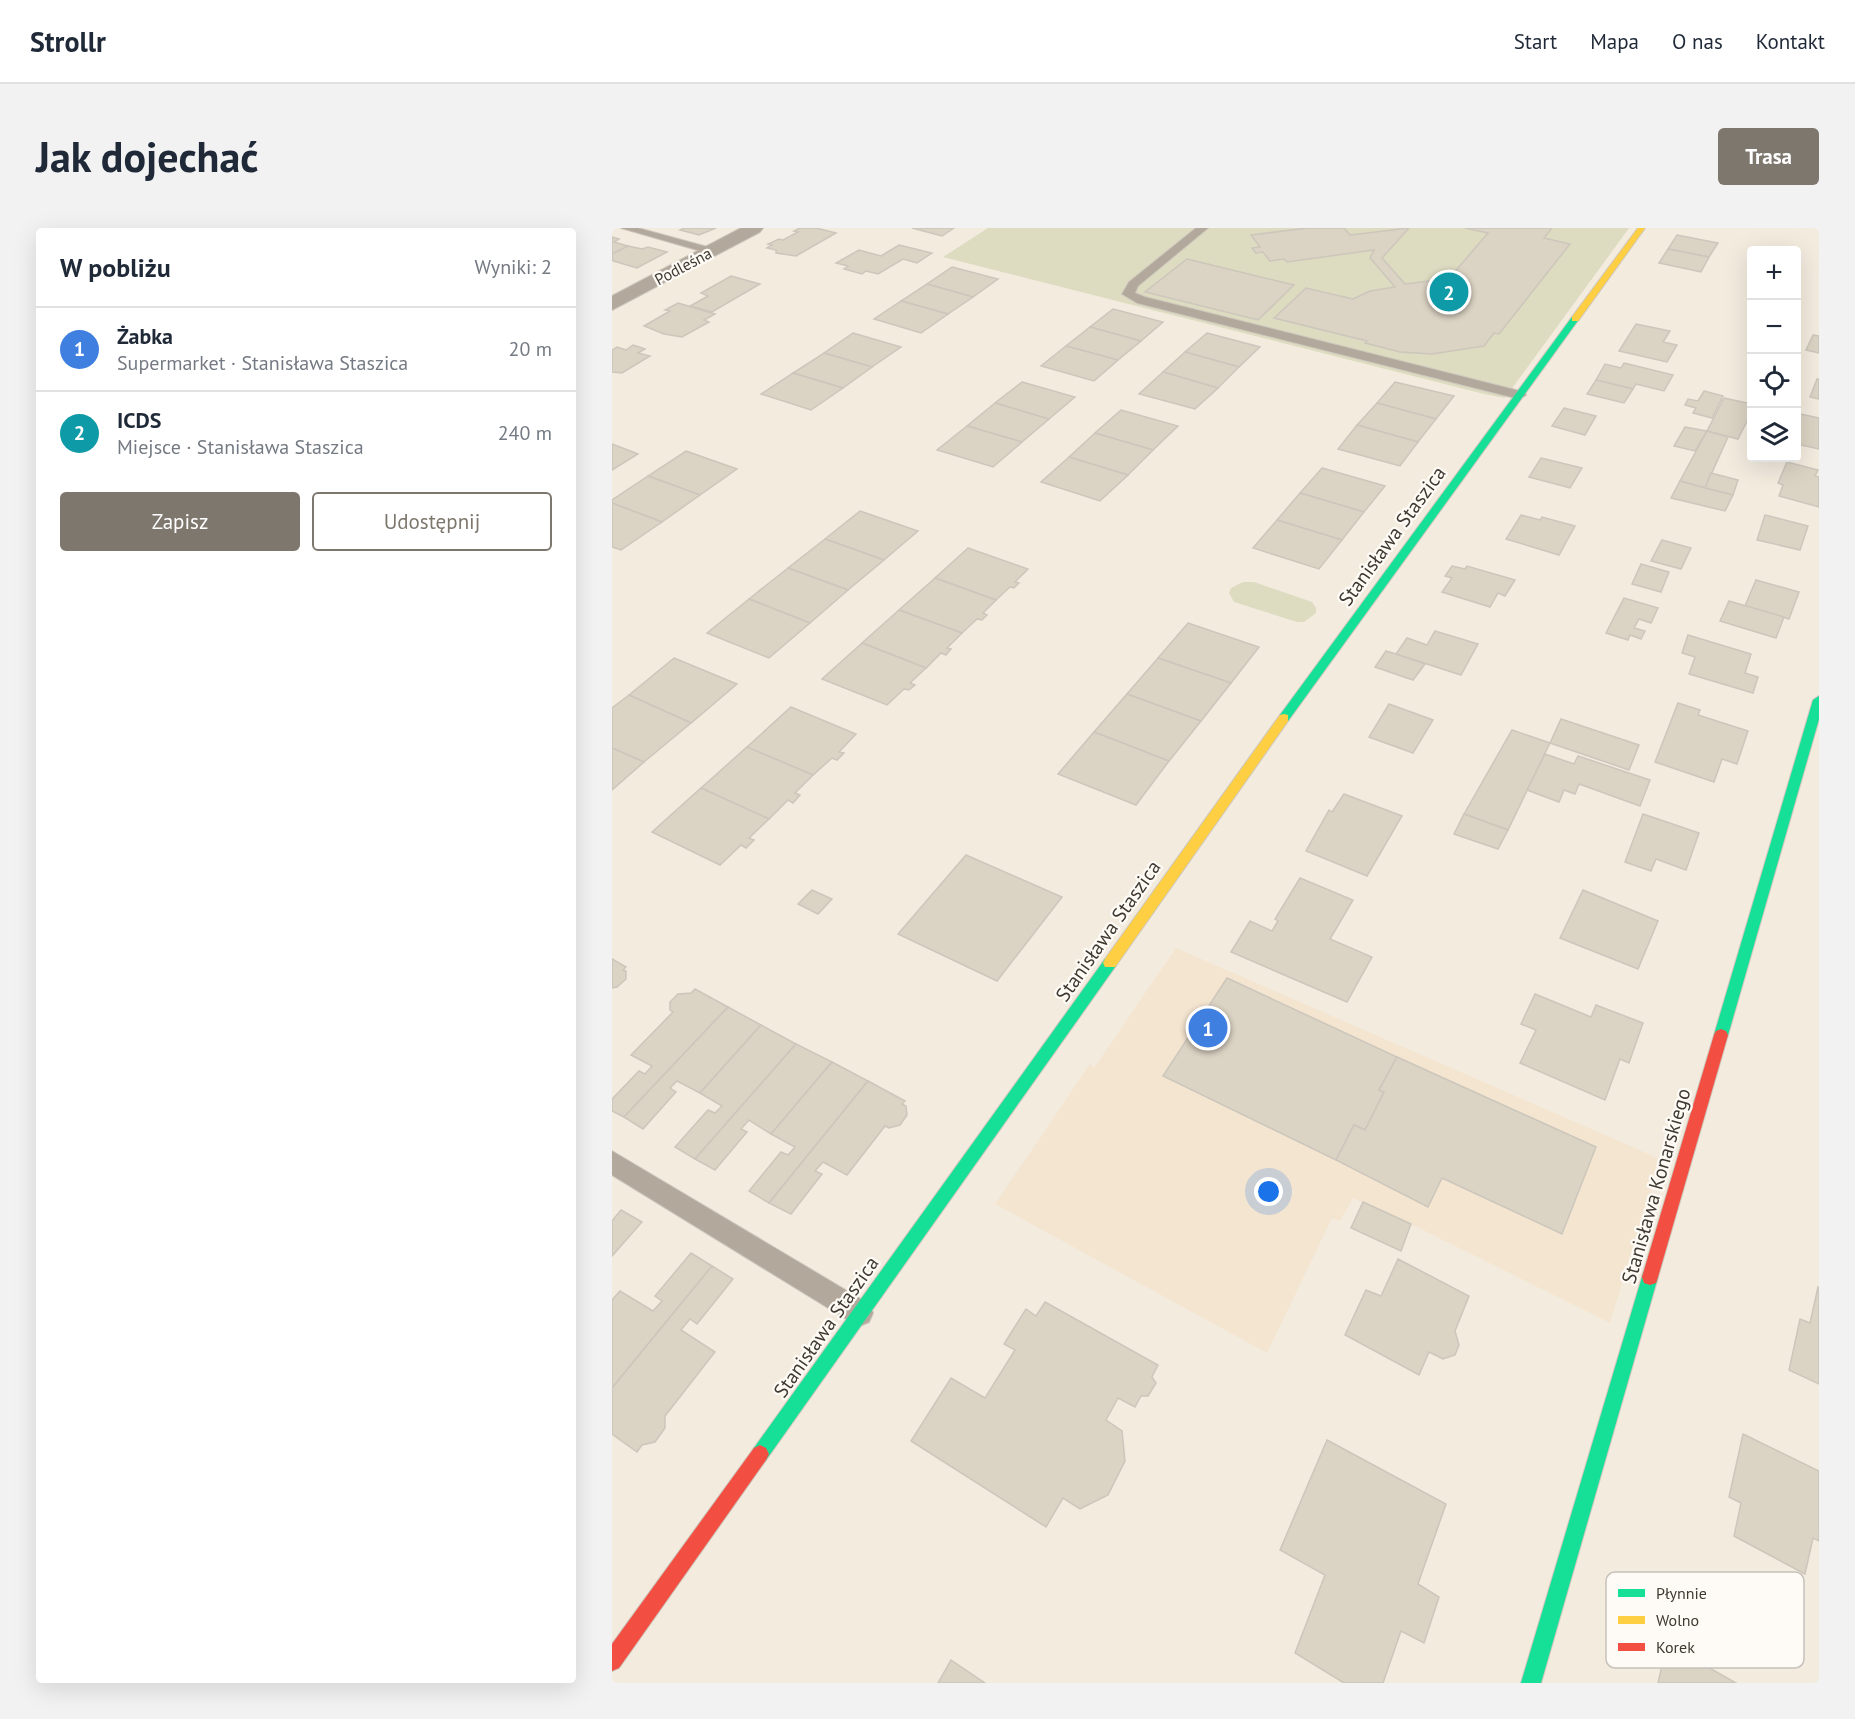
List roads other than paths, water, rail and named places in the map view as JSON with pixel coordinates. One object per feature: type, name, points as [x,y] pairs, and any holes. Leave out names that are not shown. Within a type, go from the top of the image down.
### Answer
[{"type":"street","name":"Podleśna","points":[[612,304],[754,228]]},
{"type":"street","name":"Stanisława Staszica","points":[[612,1661],[1363,607],[1642,228]]},
{"type":"street","name":"Stanisława Konarskiego","points":[[1531,1683],[1819,700]]},
{"type":"lane","points":[[626,228],[711,251]]},
{"type":"lane","points":[[1203,228],[1133,284],[1128,294],[1141,300],[1519,395]]},
{"type":"lane","points":[[612,1162],[860,1313]]},
{"type":"place","name":"ICDS","points":[[1449,292]]},
{"type":"place","name":"Żabka","points":[[1208,1028]]}]
